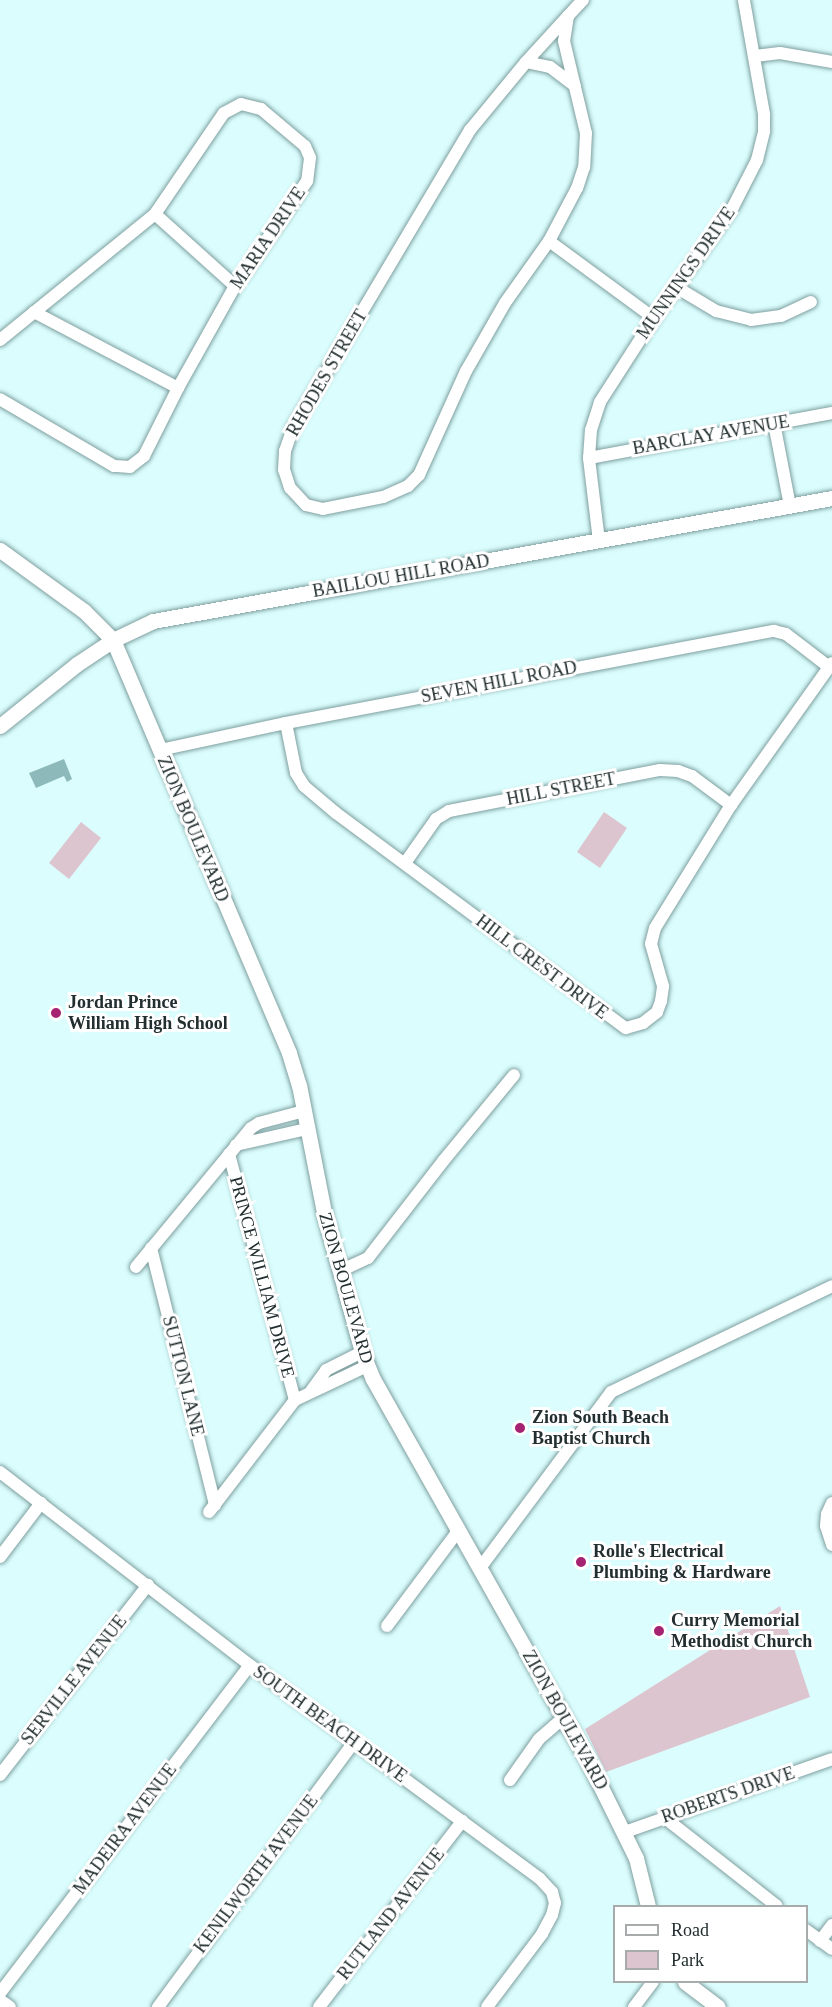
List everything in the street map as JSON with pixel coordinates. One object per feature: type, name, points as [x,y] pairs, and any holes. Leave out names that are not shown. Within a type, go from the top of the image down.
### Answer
[{"type":"main road","name":"BAILLOU HILL ROAD","points":[[0,726],[77,664],[113,640],[143,625],[174,617],[832,498]]},
{"type":"main road","points":[[0,550],[84,611],[113,640]]},
{"type":"main road","name":"ZION BOULEVARD","points":[[113,640],[291,1057],[340,1271],[365,1359],[378,1391],[564,1717],[625,1832],[642,1874],[648,1905]]},
{"type":"main road","points":[[686,1983],[718,2007]]},
{"type":"street","name":"RHODES STREET","points":[[568,16],[564,41],[585,123],[584,167],[577,189],[549,241],[505,303],[466,371],[425,467],[413,482],[391,495],[338,507],[314,507],[300,501],[290,489],[284,470],[285,451],[293,428],[449,162],[487,108],[526,62],[568,16],[583,0]]},
{"type":"street","name":"MUNNINGS DRIVE","points":[[599,541],[589,458],[591,430],[605,391],[733,207],[757,160],[764,131],[764,114],[744,0]]},
{"type":"street","points":[[755,56],[780,53],[832,62]]},
{"type":"street","points":[[526,62],[550,67],[575,86]]},
{"type":"street","name":"MARIA DRIVE","points":[[0,340],[155,214],[224,113],[241,104],[261,109],[305,146],[310,158],[307,181],[235,286],[178,388],[144,456],[130,467],[114,466],[0,399]]},
{"type":"street","points":[[155,214],[235,286]]},
{"type":"street","points":[[549,241],[654,318]]},
{"type":"street","points":[[676,287],[716,311],[751,320],[780,316],[811,302]]},
{"type":"street","points":[[34,312],[178,388]]},
{"type":"street","name":"BARCLAY AVENUE","points":[[589,458],[832,413]]},
{"type":"street","points":[[774,423],[790,506]]},
{"type":"street","name":"SEVEN HILL ROAD","points":[[160,750],[286,723],[774,631],[786,634],[831,665]]},
{"type":"street","name":"HILL CREST DRIVE","points":[[286,723],[296,773],[304,786],[336,813],[611,1020],[626,1028],[643,1023],[657,1012],[663,986],[651,944],[655,928],[731,805],[831,665]]},
{"type":"street","name":"HILL STREET","points":[[405,863],[436,819],[449,811],[660,770],[678,771],[692,776],[731,805]]},
{"type":"street","points":[[340,1271],[368,1258],[514,1075]]},
{"type":"street","points":[[135,1267],[233,1149],[259,1123],[304,1111]]},
{"type":"street","points":[[233,1149],[307,1129]]},
{"type":"street","name":"PRINCE WILLIAM DRIVE","points":[[233,1149],[295,1400]]},
{"type":"street","name":"SUTTON LANE","points":[[151,1248],[212,1508],[295,1400]]},
{"type":"street","points":[[480,1568],[612,1392],[832,1286]]},
{"type":"street","points":[[295,1400],[365,1359]]},
{"type":"street","name":"SOUTH BEACH DRIVE","points":[[0,1472],[250,1665],[540,1879],[552,1892],[555,1903],[552,1915],[542,1934],[487,2007]]},
{"type":"street","points":[[0,1557],[41,1503]]},
{"type":"street","points":[[832,1503],[827,1514],[826,1526],[832,1545]]},
{"type":"street","points":[[387,1626],[458,1532]]},
{"type":"street","name":"SERVILLE AVENUE","points":[[0,1775],[148,1585]]},
{"type":"street","name":"MADEIRA AVENUE","points":[[0,1993],[250,1665]]},
{"type":"street","points":[[510,1780],[539,1739],[564,1717]]},
{"type":"street","name":"KENILWORTH AVENUE","points":[[158,2007],[355,1741]]},
{"type":"street","name":"ROBERTS DRIVE","points":[[625,1832],[832,1759]]},
{"type":"street","points":[[665,1818],[776,1905]]},
{"type":"street","name":"RUTLAND AVENUE","points":[[319,2007],[462,1821]]},
{"type":"street","points":[[820,1941],[832,1925]]},
{"type":"street","points":[[808,1931],[832,1949]]},
{"type":"street","points":[[634,2007],[652,1983]]},
{"type":"street","points":[[0,2000],[10,2007]]},
{"type":"green space","points":[[604,812],[627,828],[600,868],[577,852]]},
{"type":"green space","points":[[81,822],[101,838],[69,879],[49,863]]},
{"type":"green space","points":[[780,1606],[810,1697],[606,1772],[585,1729]]},
{"type":"water","points":[[64,759],[72,779],[67,782],[64,776],[36,788],[29,773]]},
{"type":"place","name":"Jordan Prince William High School","points":[[56,1013]]},
{"type":"place","name":"Zion South Beach Baptist Church","points":[[520,1428]]},
{"type":"place","name":"Rolle's Electrical Plumbing & Hardware","points":[[581,1562]]},
{"type":"place","name":"Curry Memorial Methodist Church","points":[[659,1631]]}]
